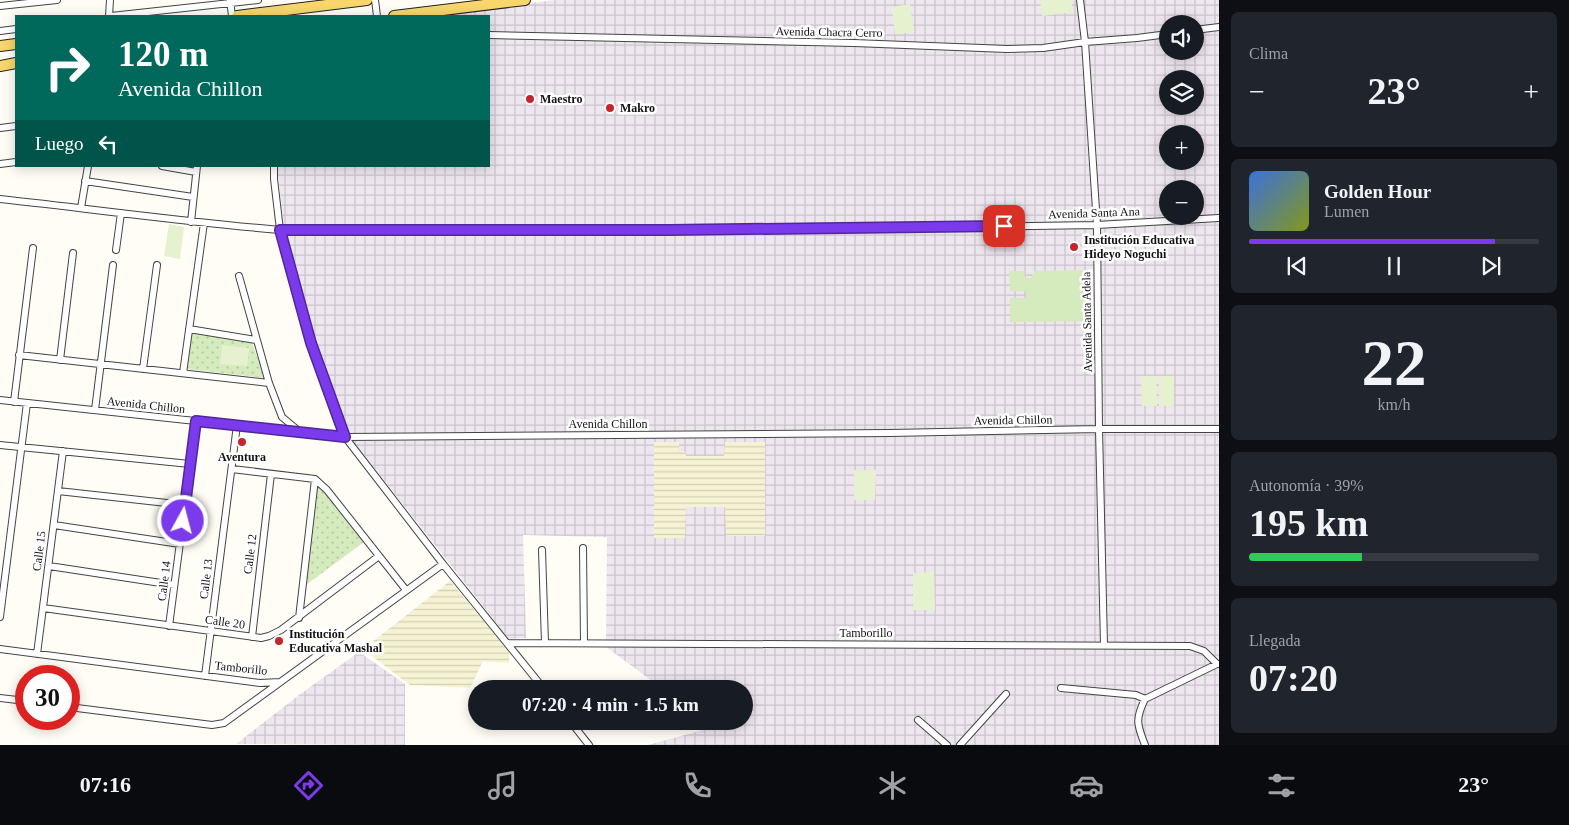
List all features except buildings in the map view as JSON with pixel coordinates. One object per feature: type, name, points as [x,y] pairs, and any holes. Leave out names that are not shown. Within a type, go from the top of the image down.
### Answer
[{"type":"main road","points":[[254,15],[304,12],[367,0]]},
{"type":"main road","points":[[413,15],[525,0]]},
{"type":"main road","points":[[0,46],[15,44]]},
{"type":"main road","points":[[0,66],[15,63]]},
{"type":"street","points":[[0,6],[57,0]]},
{"type":"street","points":[[110,0],[110,15]]},
{"type":"street","points":[[119,15],[258,0]]},
{"type":"street","points":[[375,0],[377,15]]},
{"type":"street","name":"Avenida Santa Adela","points":[[1080,0],[1085,42],[1097,225],[1104,645]]},
{"type":"street","points":[[230,2],[232,15]]},
{"type":"street","points":[[1204,29],[1219,27]]},
{"type":"street","points":[[0,31],[15,28]]},
{"type":"street","name":"Avenida Chacra Cerro","points":[[490,35],[1007,48],[1043,48],[1159,35]]},
{"type":"street","points":[[0,128],[15,126]]},
{"type":"street","points":[[0,164],[15,162]]},
{"type":"street","points":[[81,208],[88,167]]},
{"type":"street","points":[[173,167],[196,169],[190,222]]},
{"type":"street","points":[[274,167],[280,230],[311,343],[345,437],[443,564],[537,680]]},
{"type":"street","points":[[85,181],[193,197]]},
{"type":"street","name":"Avenida Santa Ana","points":[[0,199],[190,222],[280,230],[778,229],[1097,225],[1219,218]]},
{"type":"street","points":[[116,250],[121,213]]},
{"type":"street","points":[[182,373],[204,223]]},
{"type":"street","points":[[14,402],[33,248]]},
{"type":"street","points":[[60,360],[73,253]]},
{"type":"street","points":[[95,410],[114,265]]},
{"type":"street","points":[[144,369],[157,265]]},
{"type":"street","points":[[239,276],[269,383],[282,417],[301,432]]},
{"type":"street","points":[[189,329],[256,340]]},
{"type":"street","points":[[20,355],[269,383]]},
{"type":"street","name":"Avenida Chillon","points":[[0,400],[345,437],[890,434],[1099,429],[1219,429]]},
{"type":"street","points":[[0,617],[28,403]]},
{"type":"street","name":"Calle 14","points":[[169,626],[196,421]]},
{"type":"street","name":"Calle 13","points":[[205,676],[237,426]]},
{"type":"street","points":[[0,444],[190,464]]},
{"type":"street","name":"Calle 15","points":[[37,654],[64,451]]},
{"type":"street","points":[[232,469],[314,478],[327,490],[406,590]]},
{"type":"street","name":"Calle 12","points":[[252,637],[271,474]]},
{"type":"street","points":[[299,618],[314,478]]},
{"type":"street","points":[[58,490],[185,505]]},
{"type":"street","points":[[54,525],[180,544]]},
{"type":"street","points":[[583,548],[584,643]]},
{"type":"street","points":[[542,550],[545,643]]},
{"type":"street","name":"Calle 20","points":[[43,608],[211,632],[252,637],[270,636],[299,618],[379,556]]},
{"type":"street","name":"Tamborillo","points":[[0,649],[260,683],[280,682],[443,564]]},
{"type":"street","points":[[49,566],[174,585]]},
{"type":"street","name":"Tamborillo","points":[[508,643],[1190,646],[1204,651],[1218,664]]},
{"type":"street","points":[[1145,745],[1138,724],[1145,699],[1218,664]]},
{"type":"street","points":[[80,708],[212,726],[224,723],[280,682]]},
{"type":"street","points":[[1061,688],[1136,695],[1145,699]]},
{"type":"street","points":[[960,745],[1006,694]]},
{"type":"street","points":[[0,698],[15,700]]},
{"type":"street","points":[[918,720],[948,745]]},
{"type":"street","points":[[577,730],[589,745]]},
{"type":"shaded area","points":[[556,0],[1219,0],[1219,745],[648,745],[703,730],[753,730],[753,680],[651,680],[606,647],[607,537],[523,535],[526,638],[509,639],[353,441],[342,417],[302,303],[285,236],[277,167],[490,167],[490,15],[433,15]]},
{"type":"shaded area","points":[[654,442],[679,442],[679,451],[685,451],[686,456],[724,456],[725,442],[765,442],[765,536],[726,536],[725,507],[686,507],[685,538],[654,538]]},
{"type":"shaded area","points":[[450,581],[509,651],[509,663],[483,661],[474,680],[468,680],[468,688],[410,685],[363,649]]},
{"type":"shaded area","points":[[359,652],[405,684],[405,745],[236,744],[299,695]]},
{"type":"green space","points":[[1040,0],[1071,0],[1073,12],[1042,16]]},
{"type":"green space","points":[[910,4],[914,32],[895,34],[892,7]]},
{"type":"green space","points":[[169,224],[184,227],[180,259],[164,256]]},
{"type":"green space","points":[[1091,270],[1092,321],[1010,322],[1010,298],[1026,298],[1026,291],[1010,291],[1009,271],[1024,271],[1025,278],[1031,278],[1034,271]]},
{"type":"green space","points":[[191,332],[251,340],[265,378],[187,369]]},
{"type":"green space","points":[[222,345],[249,348],[247,366],[220,364]]},
{"type":"green space","points":[[1141,376],[1156,376],[1157,406],[1142,406]]},
{"type":"green space","points":[[1159,376],[1174,376],[1174,406],[1159,406]]},
{"type":"green space","points":[[854,470],[876,470],[875,500],[854,500]]},
{"type":"green space","points":[[318,485],[364,542],[306,585]]},
{"type":"green space","points":[[934,572],[935,610],[913,610],[913,573]]},
{"type":"place","name":"Maestro","points":[[530,99]]},
{"type":"place","name":"Makro","points":[[610,108]]},
{"type":"place","name":"Institución Educativa Hideyo Noguchi","points":[[1074,247]]},
{"type":"place","name":"Aventura","points":[[242,442]]},
{"type":"place","name":"Institución Educativa Mashal","points":[[279,641]]},
{"type":"route","points":[[183,521],[196,421],[345,437],[311,343],[280,230],[857,229],[1004,226]]}]
